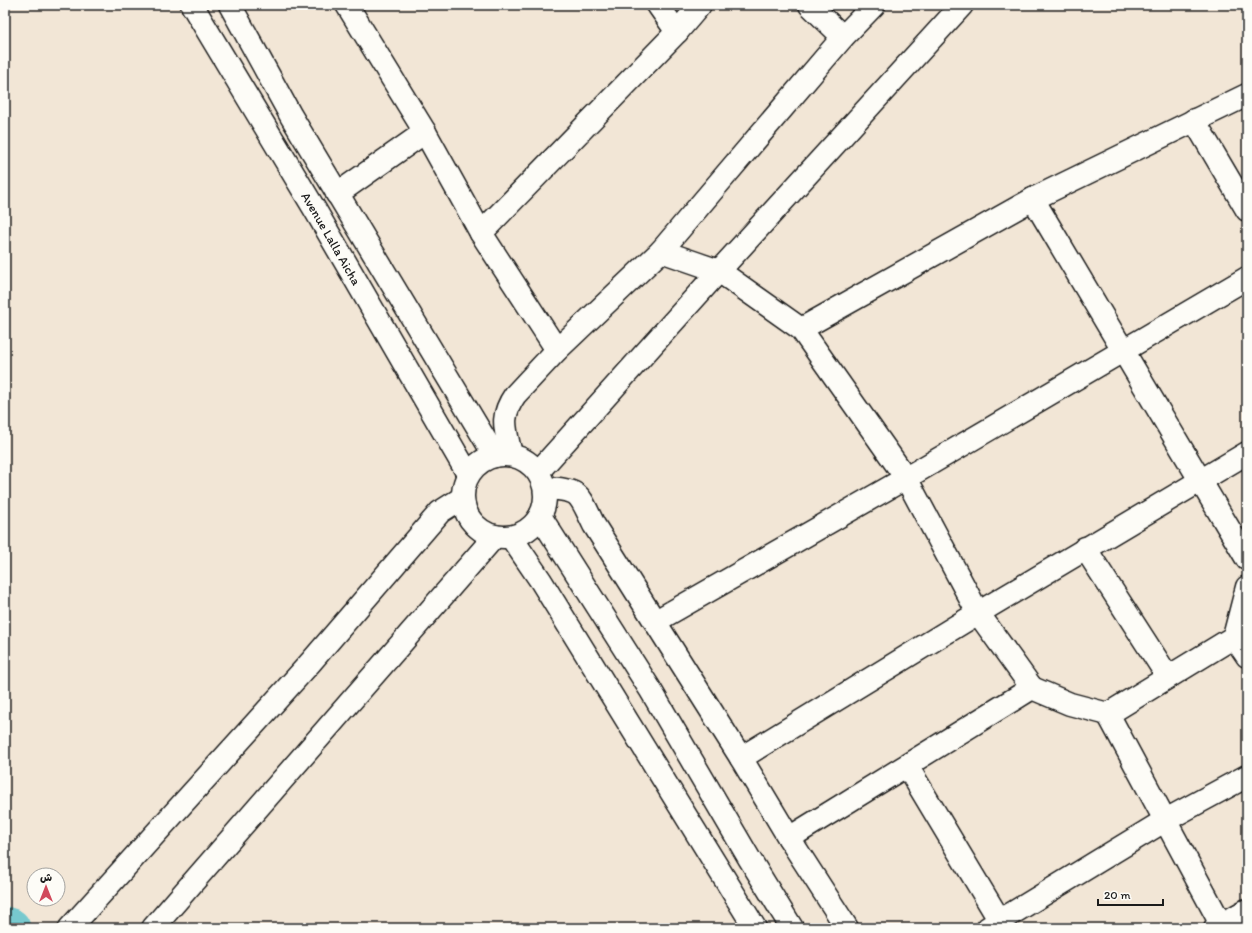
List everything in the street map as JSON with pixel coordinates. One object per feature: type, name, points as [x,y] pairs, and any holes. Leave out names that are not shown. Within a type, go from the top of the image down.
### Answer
[{"type":"street","name":"Avenue Lalla Aicha","points":[[192,5],[314,208],[468,474]]},
{"type":"street","points":[[230,5],[291,116],[337,194],[503,455]]},
{"type":"street","points":[[347,5],[425,132],[481,233],[557,350]]},
{"type":"street","points":[[658,5],[677,32]]},
{"type":"street","points":[[481,233],[677,32],[700,5]]},
{"type":"street","points":[[810,5],[843,37]]},
{"type":"street","points":[[503,455],[504,421],[510,403],[557,350],[661,251],[843,37],[874,5]]},
{"type":"street","points":[[154,927],[503,537],[528,530],[540,516],[545,502],[542,480],[718,271],[962,5]]},
{"type":"street","points":[[801,329],[1033,199],[1247,95]]},
{"type":"street","points":[[1194,120],[1247,210]]},
{"type":"street","points":[[337,194],[425,132]]},
{"type":"street","points":[[1033,199],[1123,352],[1201,479],[1247,559]]},
{"type":"street","points":[[661,251],[718,271],[801,329],[906,478],[978,613],[1032,688],[1070,704],[1108,714],[1234,637],[1247,587]]},
{"type":"street","points":[[656,622],[1123,352],[1247,278]]},
{"type":"street","points":[[741,758],[1085,548],[1247,452]]},
{"type":"street","points":[[755,928],[541,582],[503,537],[479,529],[467,516],[462,498],[464,486],[468,474],[479,462],[503,455],[526,461],[542,480],[571,490],[578,495],[594,525],[741,758],[789,838],[848,928]]},
{"type":"street","points":[[70,928],[310,663],[440,512],[462,498]]},
{"type":"street","points":[[540,516],[650,689],[749,858],[792,928]]},
{"type":"street","points":[[1085,548],[1168,677]]},
{"type":"street","points":[[1234,637],[1247,656]]},
{"type":"street","points":[[789,838],[1032,688]]},
{"type":"street","points":[[1108,714],[1218,926],[1247,910]]},
{"type":"street","points":[[907,766],[994,924],[1164,821],[1247,776]]},
{"type":"waterway","points":[[5,926],[11,928]]}]
